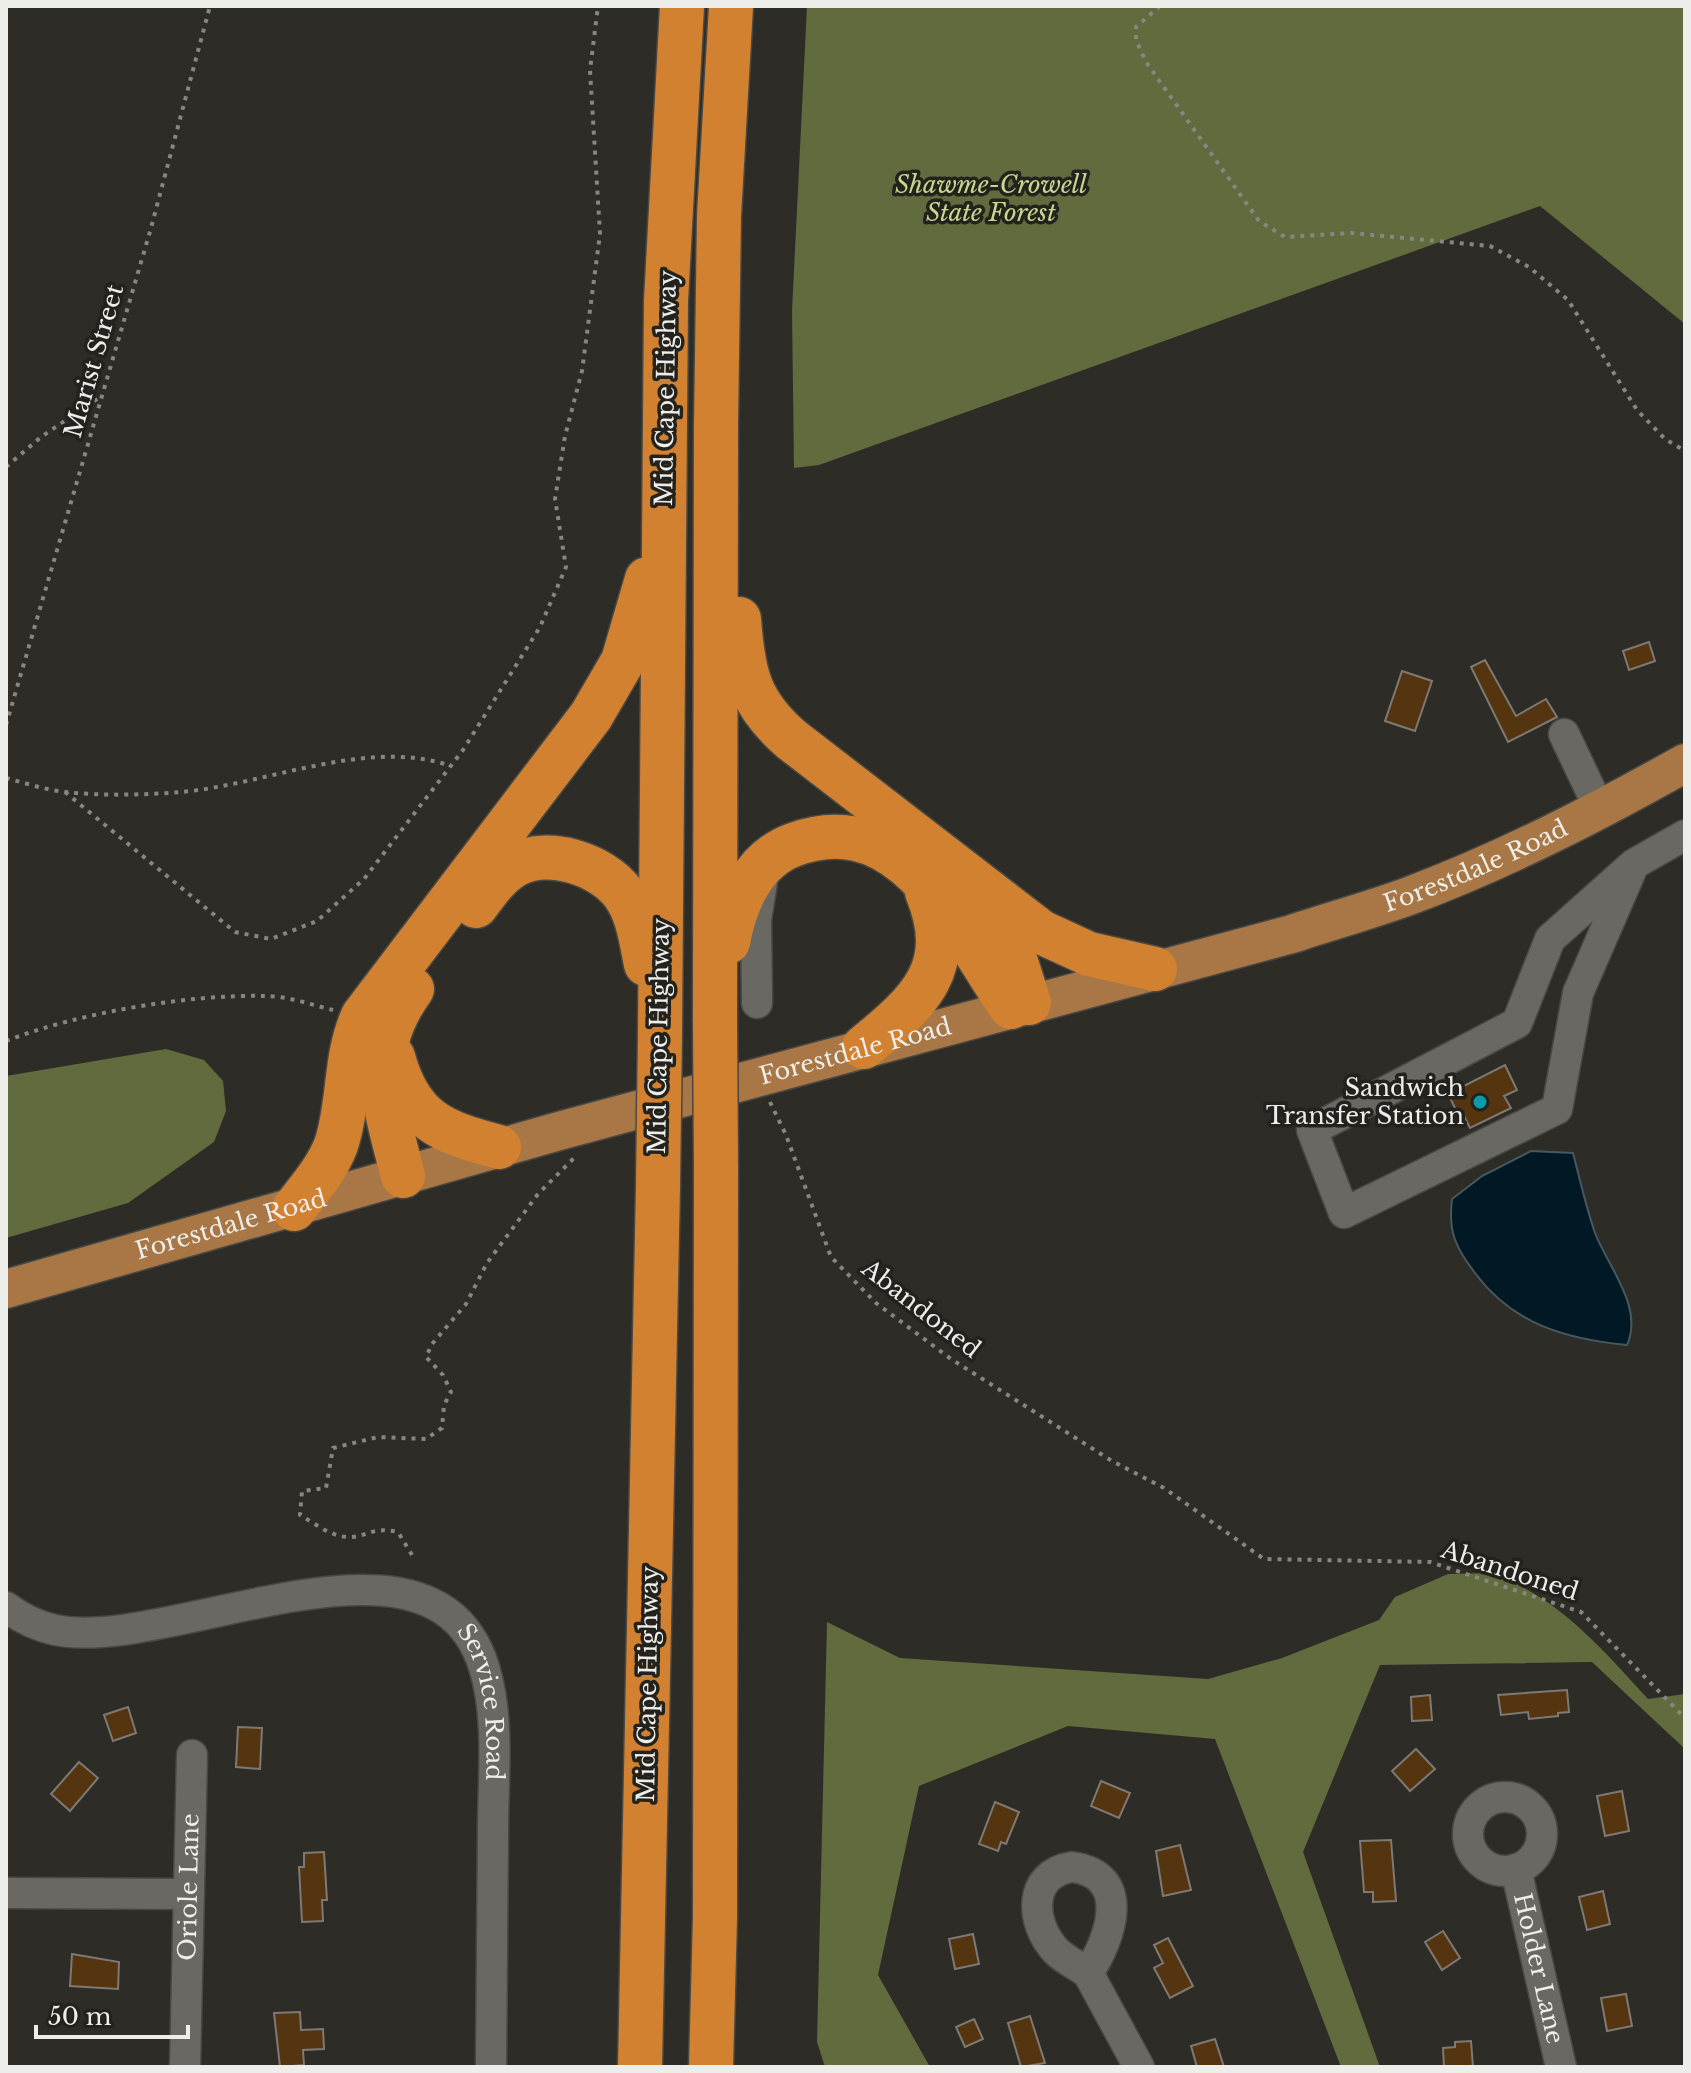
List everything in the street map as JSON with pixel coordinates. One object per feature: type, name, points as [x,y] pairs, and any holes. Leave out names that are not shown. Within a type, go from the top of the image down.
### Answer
[{"type":"highway","name":"Mid Cape Highway","points":[[640,2067],[658,1186],[666,301],[682,6]]},
{"type":"highway","points":[[711,2067],[715,1917],[718,303],[726,55],[731,6]]},
{"type":"highway","points":[[718,303],[732,457],[739,628],[748,684],[777,727],[939,874],[957,922],[1020,1005]]},
{"type":"highway","points":[[294,1209],[334,1149],[352,1048],[375,1024],[609,689],[623,661],[641,605],[665,478]]},
{"type":"highway","points":[[715,1018],[735,914],[746,886],[765,863],[799,843],[839,836],[887,850],[939,874],[1056,941],[1089,954],[1155,969]]},
{"type":"highway","points":[[375,1024],[401,1005],[497,879],[516,864],[540,859],[584,865],[610,880],[622,892],[636,920],[660,1033]]},
{"type":"highway","points":[[864,1047],[918,1001],[935,967],[939,874]]},
{"type":"highway","points":[[375,1024],[403,1085],[420,1111],[445,1132],[499,1147]]},
{"type":"highway","points":[[375,1024],[390,1180]]},
{"type":"highway","points":[[348,1080],[390,1180]]},
{"type":"main road","name":"Forestdale Road","points":[[6,1289],[294,1209],[499,1147],[1020,1005],[1250,946],[1406,897],[1485,865],[1600,810],[1685,763]]},
{"type":"street","points":[[666,301],[718,303]]},
{"type":"street","points":[[1564,734],[1600,810]]},
{"type":"street","points":[[1634,864],[1578,993],[1557,1109],[1344,1213],[1312,1130],[1517,1023],[1550,939],[1634,864],[1685,835]]},
{"type":"street","points":[[757,1003],[756,920],[765,863]]},
{"type":"street","name":"Service Road","points":[[6,1607],[30,1621],[58,1630],[103,1631],[339,1592],[382,1588],[424,1599],[460,1624],[484,1669],[494,1737],[491,2067]]},
{"type":"street","name":"Oriole Lane","points":[[185,2067],[192,1755]]},
{"type":"street","points":[[713,1837],[720,2067]]},
{"type":"street","name":"Holder Lane","points":[[1516,1869],[1561,2067]]},
{"type":"street","points":[[6,1893],[189,1894]]},
{"type":"street","points":[[1088,1973],[1139,2067]]},
{"type":"path","name":"Marist Street","points":[[6,725],[102,396],[210,6]]},
{"type":"path","points":[[65,792],[235,932],[271,939],[317,921],[364,879],[451,766],[540,627],[566,567],[555,499],[565,436],[582,371],[600,234],[590,70],[598,6]]},
{"type":"path","points":[[1160,6],[1136,27],[1136,40],[1146,62],[1259,221],[1285,237],[1351,233],[1490,246],[1529,267],[1568,300],[1637,410],[1665,439],[1685,451]]},
{"type":"path","points":[[6,467],[41,437],[102,396]]},
{"type":"path","points":[[6,778],[65,792],[182,792],[294,769],[376,759],[433,760],[451,766]]},
{"type":"path","points":[[6,1041],[53,1023],[108,1012],[268,996],[375,1024]]},
{"type":"path","name":"Abandoned","points":[[755,1106],[770,1102],[786,1135],[831,1257],[876,1303],[951,1359],[1112,1461],[1164,1488],[1264,1559],[1430,1562],[1581,1612],[1685,1718]]},
{"type":"path","points":[[412,1555],[398,1532],[377,1528],[350,1538],[331,1533],[300,1515],[302,1491],[326,1488],[333,1448],[378,1437],[426,1439],[442,1428],[444,1405],[451,1392],[443,1375],[426,1357],[432,1344],[466,1304],[487,1263],[538,1194],[575,1157]]},
{"type":"green space","name":"Shawme-Crowell State Forest","points":[[807,6],[1685,6],[1685,324],[1540,206],[819,465],[794,468],[792,311]]},
{"type":"green space","points":[[166,1049],[204,1060],[223,1081],[226,1111],[214,1142],[128,1203],[6,1238],[6,1076]]},
{"type":"green space","points":[[1489,1573],[1513,1582],[1557,1609],[1595,1643],[1648,1699],[1685,1694],[1685,1749],[1592,1662],[1380,1665],[1303,1852],[1380,2067],[1341,2067],[1215,1739],[1068,1726],[919,1786],[878,1975],[930,2067],[825,2067],[817,2042],[827,1622],[900,1658],[1208,1679],[1282,1658],[1379,1620],[1395,1597],[1448,1574]]},
{"type":"water","points":[[1531,1151],[1573,1153],[1595,1233],[1628,1302],[1631,1331],[1627,1345],[1562,1333],[1523,1317],[1490,1290],[1458,1247],[1452,1230],[1452,1199],[1482,1176]]},
{"type":"building","points":[[1649,642],[1655,661],[1629,670],[1623,651]]},
{"type":"building","points":[[1485,660],[1516,716],[1546,699],[1557,717],[1508,742],[1471,667]]},
{"type":"building","points":[[1402,671],[1432,681],[1415,731],[1385,721]]},
{"type":"building","name":"Sandwich Transfer Station","points":[[1505,1065],[1517,1090],[1504,1096],[1511,1108],[1470,1128],[1464,1116],[1460,1118],[1448,1094]]},
{"type":"building","points":[[1567,1690],[1569,1712],[1529,1719],[1528,1712],[1501,1715],[1498,1695]]},
{"type":"building","points":[[1430,1695],[1432,1720],[1412,1721],[1411,1697]]},
{"type":"building","points":[[128,1707],[136,1733],[113,1741],[104,1715]]},
{"type":"building","points":[[238,1727],[262,1728],[260,1769],[236,1767]]},
{"type":"building","points":[[1416,1749],[1435,1769],[1410,1791],[1392,1771]]},
{"type":"building","points":[[79,1762],[98,1778],[70,1811],[51,1794]]},
{"type":"building","points":[[1101,1781],[1130,1793],[1119,1818],[1091,1806]]},
{"type":"building","points":[[1622,1791],[1629,1831],[1605,1836],[1597,1796]]},
{"type":"building","points":[[995,1802],[1019,1812],[1006,1844],[1001,1842],[998,1851],[979,1844]]},
{"type":"building","points":[[1391,1840],[1396,1901],[1373,1902],[1373,1892],[1364,1892],[1360,1841]]},
{"type":"building","points":[[1180,1845],[1191,1890],[1163,1896],[1156,1851]]},
{"type":"building","points":[[324,1852],[327,1900],[322,1900],[323,1921],[302,1922],[299,1867],[304,1867],[304,1853]]},
{"type":"building","points":[[1603,1891],[1610,1924],[1587,1930],[1579,1897]]},
{"type":"building","points":[[1443,1931],[1460,1958],[1442,1970],[1425,1942]]},
{"type":"building","points":[[973,1934],[979,1964],[955,1969],[949,1939]]},
{"type":"building","points":[[1168,1938],[1193,1986],[1170,1998],[1154,1968],[1163,1963],[1154,1945]]},
{"type":"building","points":[[72,1954],[119,1962],[118,1989],[70,1986]]},
{"type":"building","points":[[1626,1994],[1632,2026],[1607,2031],[1601,1998]]},
{"type":"building","points":[[300,2012],[301,2030],[323,2029],[324,2049],[303,2050],[304,2065],[280,2067],[274,2013]]},
{"type":"building","points":[[1030,2016],[1045,2063],[1021,2067],[1008,2023]]},
{"type":"building","points":[[974,2019],[983,2039],[965,2047],[956,2027]]},
{"type":"building","points":[[1215,2039],[1224,2067],[1197,2067],[1191,2046]]},
{"type":"building","points":[[1471,2041],[1473,2067],[1444,2067],[1443,2048],[1455,2047],[1455,2042]]},
{"type":"place","name":"Sandwich Transfer Station","points":[[1480,1102]]}]
